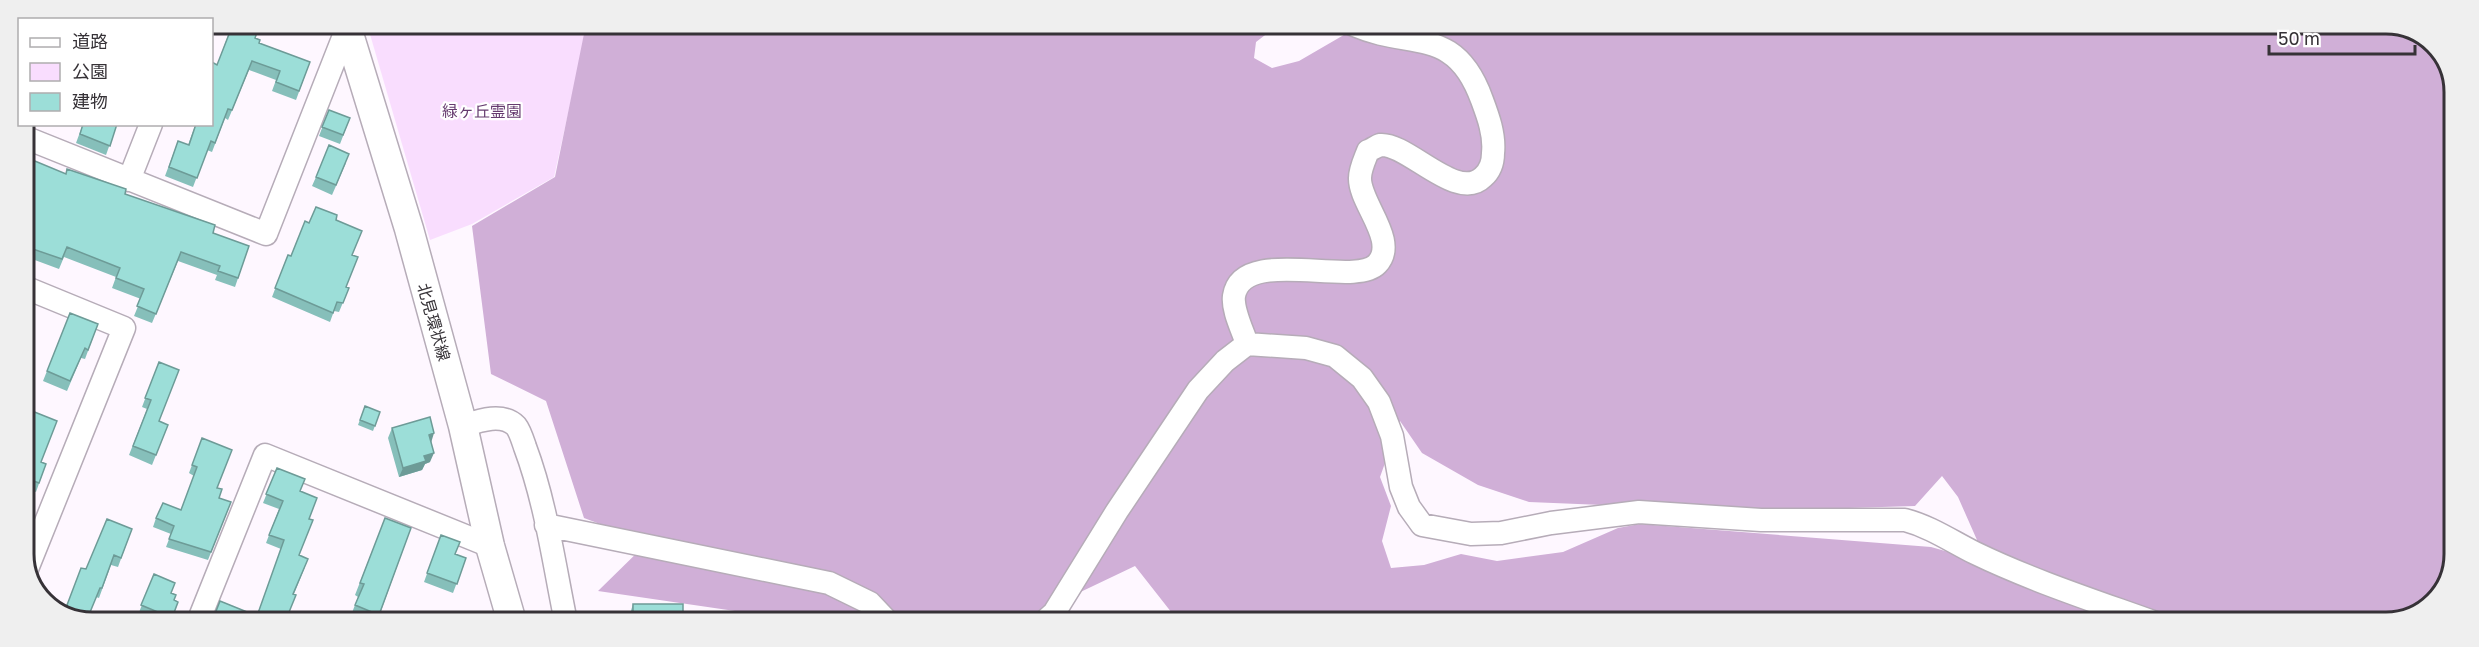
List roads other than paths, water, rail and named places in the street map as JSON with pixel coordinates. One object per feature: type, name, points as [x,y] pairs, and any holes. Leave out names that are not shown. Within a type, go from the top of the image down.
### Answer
[{"type":"main road","name":"北見環状線","points":[[348,34],[409,229],[463,426],[490,546],[509,612]]},
{"type":"street","points":[[34,141],[266,234],[343,34]]},
{"type":"street","points":[[1247,344],[1234,304],[1234,295],[1239,284],[1247,277],[1279,269],[1314,269],[1346,273],[1367,270],[1377,264],[1383,251],[1382,237],[1359,179],[1368,152],[1380,145],[1392,148],[1466,185],[1481,180],[1490,170],[1494,152],[1490,123],[1475,80],[1464,64],[1431,42],[1381,34]]},
{"type":"street","points":[[129,180],[150,126]]},
{"type":"street","points":[[34,292],[124,328],[35,549]]},
{"type":"street","points":[[1055,612],[1117,511],[1198,390],[1225,361],[1247,344],[1306,348],[1335,356],[1362,378],[1379,402],[1392,436],[1401,487],[1409,507],[1422,525],[1471,534],[1501,534],[1551,523],[1639,512],[1761,520],[1905,520],[1925,525],[1975,553],[2126,612]]},
{"type":"street","points":[[463,426],[495,418],[516,426],[532,467],[564,612]]},
{"type":"street","points":[[202,612],[265,455],[490,546]]},
{"type":"street","points":[[546,525],[829,583],[870,603],[879,612]]},
{"type":"park label","name":"緑ヶ丘霊園","points":[[482,111]]}]
